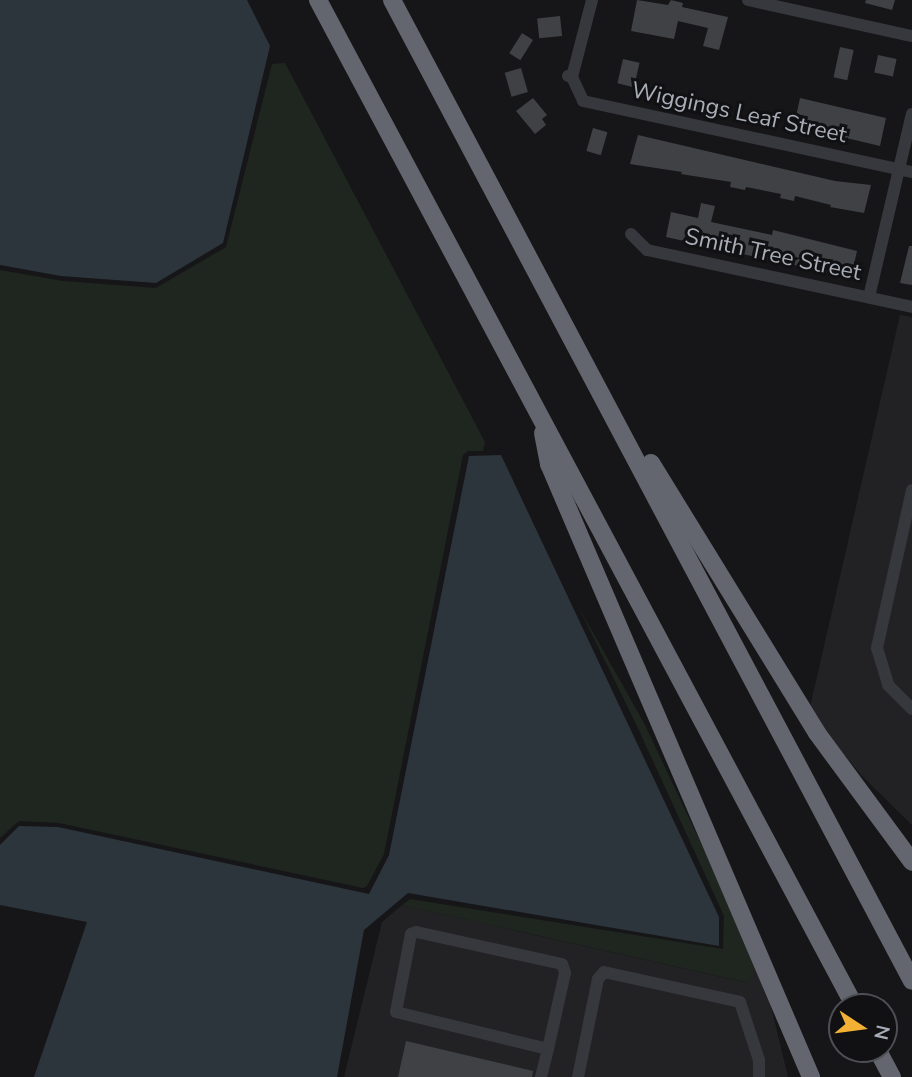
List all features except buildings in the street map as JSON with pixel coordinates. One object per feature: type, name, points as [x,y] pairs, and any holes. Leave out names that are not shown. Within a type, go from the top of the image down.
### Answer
[{"type":"highway","points":[[318,0],[848,993]]},
{"type":"highway","points":[[393,0],[912,981]]},
{"type":"highway","points":[[561,317],[817,733],[910,860]]},
{"type":"highway","points":[[539,412],[550,464],[811,1077]]},
{"type":"street","name":"Wiggings Leaf Street","points":[[592,0],[570,77],[583,101],[906,171]]},
{"type":"street","points":[[748,0],[912,36]]},
{"type":"street","points":[[869,297],[906,171],[912,114]]},
{"type":"street","name":"Smith Tree Street","points":[[631,234],[647,250],[912,307]]},
{"type":"street","points":[[912,490],[909,519],[877,648],[888,685],[912,709]]},
{"type":"street","points":[[541,1077],[548,1049],[565,973],[562,964],[416,932],[411,934],[396,1012],[548,1049]]},
{"type":"street","points":[[578,1077],[598,979],[604,972],[740,1002],[759,1060],[759,1077]]},
{"type":"shaded area","points":[[0,0],[247,0],[270,46],[223,243],[156,283],[61,276],[0,265]]},
{"type":"shaded area","points":[[285,63],[485,442],[483,451],[468,451],[463,455],[384,854],[367,886],[363,888],[59,823],[19,821],[0,838],[0,270],[63,281],[156,288],[226,247],[272,64]]},
{"type":"shaded area","points":[[900,315],[912,317],[912,825],[862,776],[817,722],[810,707]]},
{"type":"shaded area","points":[[501,455],[719,917],[719,946],[408,893],[364,930],[337,1077],[34,1077],[87,922],[0,905],[0,845],[19,826],[58,827],[369,894],[389,855],[469,456]]},
{"type":"shaded area","points":[[578,606],[644,723],[726,896],[756,966],[749,983],[402,905],[410,899],[723,949],[724,916],[636,724]]},
{"type":"shaded area","points":[[402,905],[748,983],[756,966],[767,990],[788,1077],[344,1077],[382,922]]}]
